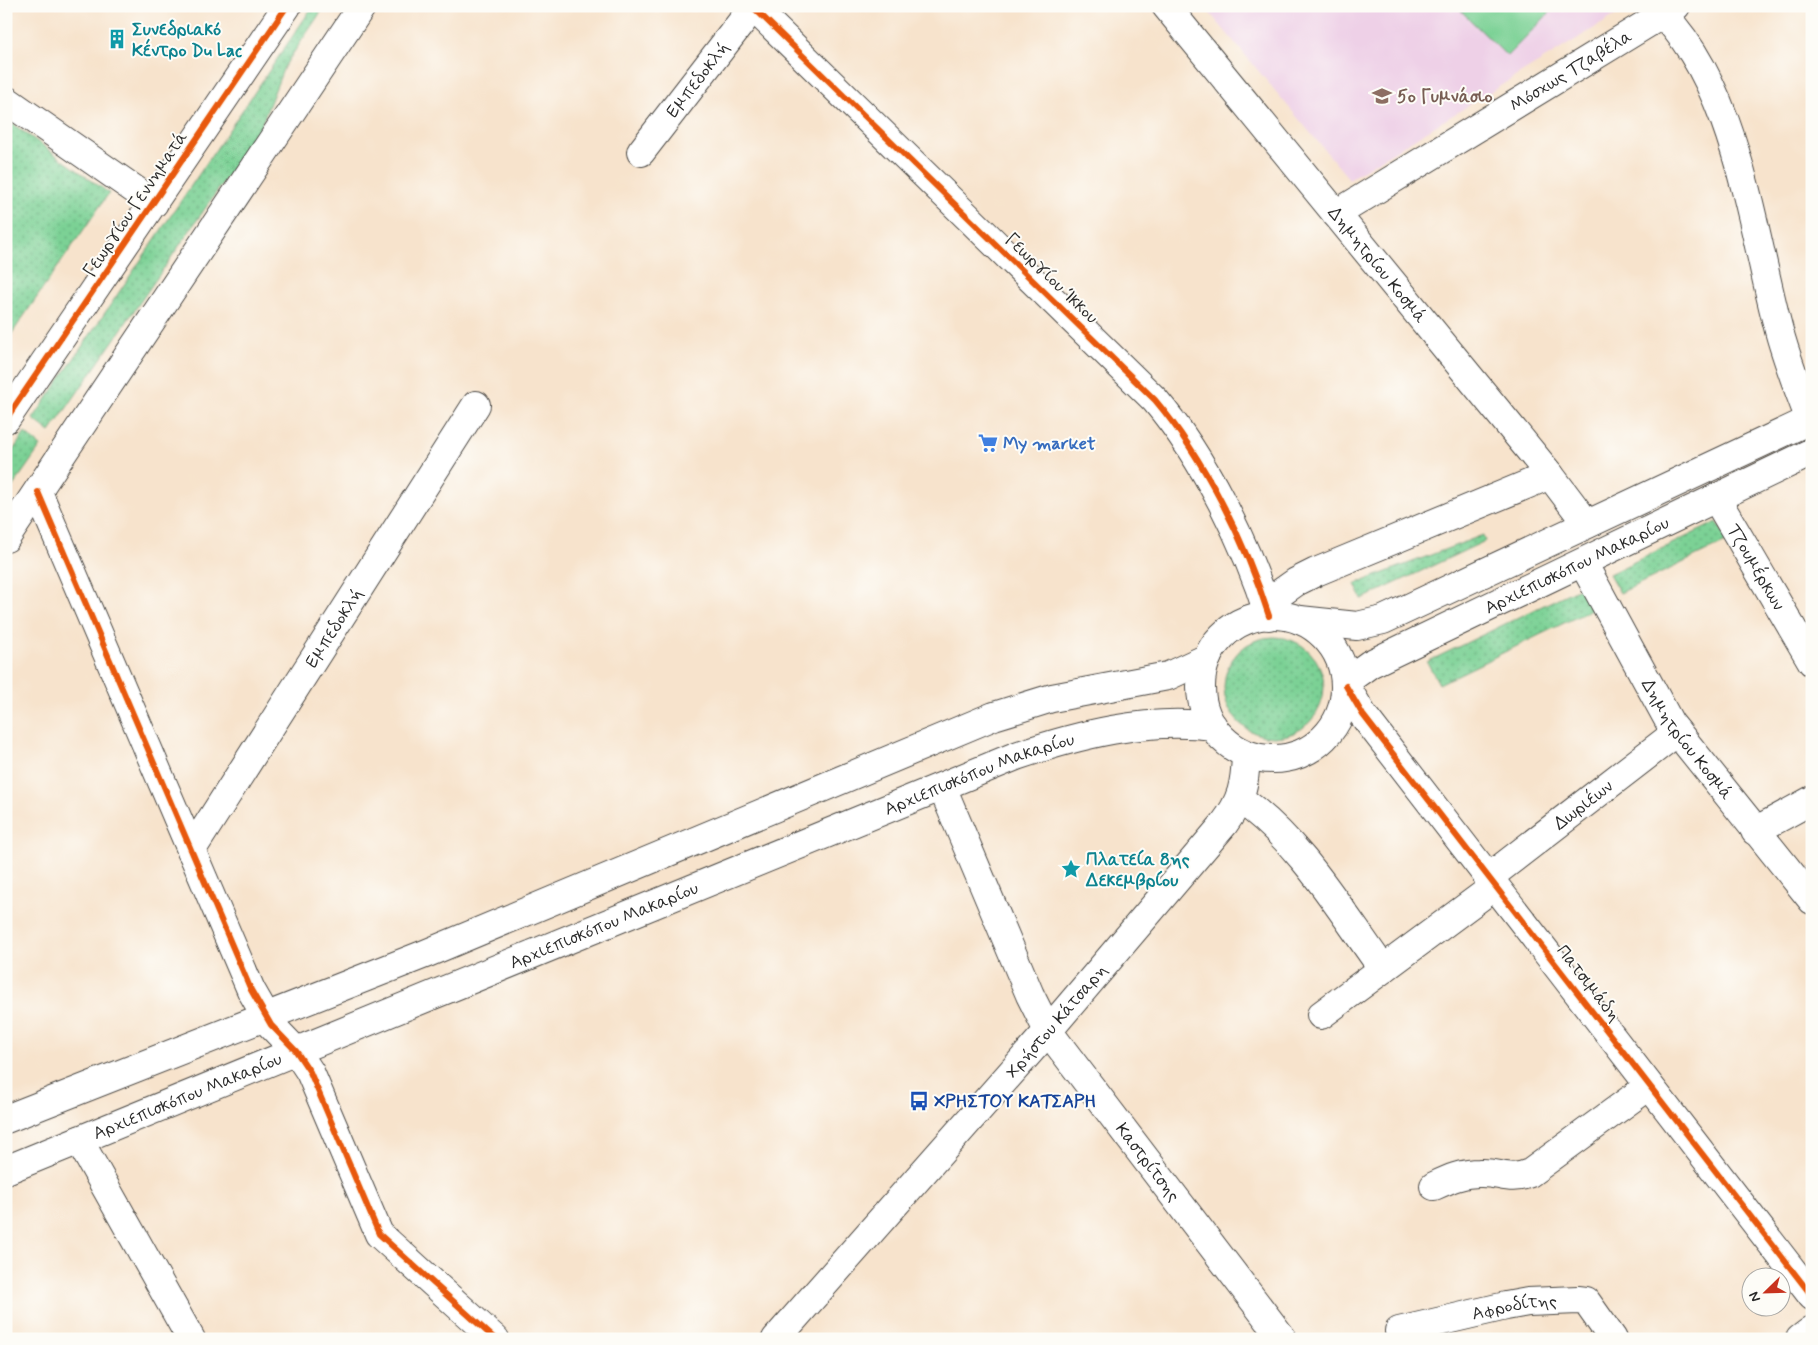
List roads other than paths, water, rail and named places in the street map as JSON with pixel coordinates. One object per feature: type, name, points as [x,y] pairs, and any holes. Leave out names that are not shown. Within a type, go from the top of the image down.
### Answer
[{"type":"street","name":"Γεωργίου Γεννηματά","points":[[6,419],[287,6]]},
{"type":"street","points":[[6,538],[362,6]]},
{"type":"street","name":"Δημητρίου Κοσμά","points":[[1166,6],[1550,475],[1587,524]]},
{"type":"street","name":"Εμπεδοκλή","points":[[641,152],[753,7]]},
{"type":"street","name":"Γεωργίου Ίκκου","points":[[753,7],[1169,415],[1194,454],[1235,528],[1249,558],[1267,610]]},
{"type":"street","points":[[1267,610],[1300,620],[1356,626],[1383,620],[1811,419],[1777,326],[1738,164],[1720,108],[1694,52],[1664,9]]},
{"type":"street","name":"Μόσχως Τζαβέλα","points":[[1336,214],[1664,9]]},
{"type":"street","points":[[6,100],[154,203]]},
{"type":"street","name":"Εμπεδοκλή","points":[[191,851],[476,405]]},
{"type":"street","name":"Αρχιεπισκόπου Μακαρίου","points":[[1345,684],[1370,664],[1812,452]]},
{"type":"street","points":[[1300,620],[1326,638],[1336,652],[1343,668],[1345,684],[1339,717],[1330,733],[1316,746],[1300,755],[1283,759],[1264,759],[1246,755],[1232,747],[1212,726],[1203,705],[1201,686],[1207,658],[1215,643],[1236,625],[1267,610],[1296,582],[1550,475]]},
{"type":"street","points":[[38,492],[251,990],[265,1016],[296,1051],[310,1072],[379,1234],[495,1339]]},
{"type":"street","name":"Τζουμέρκων","points":[[1716,498],[1812,662]]},
{"type":"street","name":"Δημητρίου Κοσμά","points":[[1584,563],[1677,732],[1812,900]]},
{"type":"street","points":[[6,1119],[425,954],[994,716],[1052,698],[1168,676],[1207,658]]},
{"type":"street","name":"Πατσιμάδη","points":[[1345,684],[1363,715],[1812,1296]]},
{"type":"street","name":"Αρχιεπισκόπου Μακαρίου","points":[[6,1170],[1016,756],[1058,743],[1149,725],[1194,724],[1212,726]]},
{"type":"street","name":"Δωριέων","points":[[1321,1015],[1383,969],[1677,732]]},
{"type":"street","name":"Χρήστου Κάτσαρη","points":[[776,1339],[1048,1031],[1224,824],[1240,800],[1246,773],[1246,755]]},
{"type":"street","name":"Καστρίτσης","points":[[942,787],[1030,995],[1048,1031],[1281,1338]]},
{"type":"street","points":[[1240,800],[1278,832],[1304,861],[1383,969]]},
{"type":"street","points":[[1755,831],[1812,800]]},
{"type":"street","points":[[1434,1186],[1454,1176],[1468,1173],[1482,1172],[1510,1178],[1530,1173],[1649,1086]]},
{"type":"street","points":[[79,1140],[181,1336]]},
{"type":"street","name":"Αφροδίτης","points":[[1399,1331],[1528,1302],[1578,1300],[1586,1301],[1613,1339]]},
{"type":"street","points":[[1800,1339],[1812,1330]]},
{"type":"place","name":"Συνεδριακό Κέντρο Du Lac","points":[[117,39]]},
{"type":"place","name":"5ο Γυμνάσιο","points":[[1382,96]]},
{"type":"place","name":"My market","points":[[988,443]]},
{"type":"place","name":"Πλατεία 8ης Δεκεμβρίου","points":[[1071,869]]},
{"type":"place","name":"ΧΡΗΣΤΟΥ ΚΑΤΣΑΡΗ","points":[[919,1101]]}]
